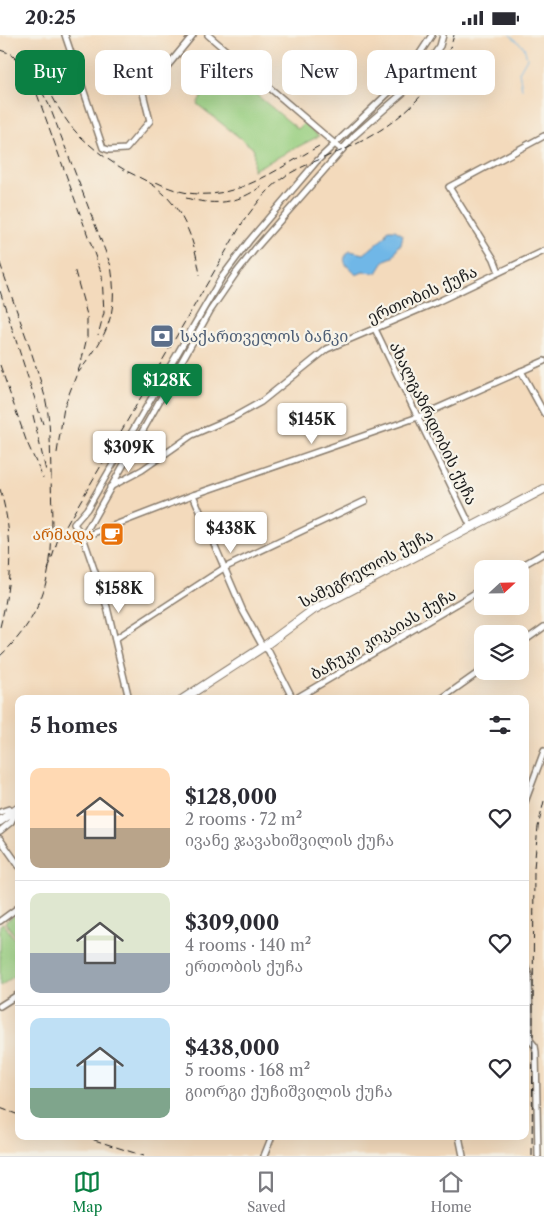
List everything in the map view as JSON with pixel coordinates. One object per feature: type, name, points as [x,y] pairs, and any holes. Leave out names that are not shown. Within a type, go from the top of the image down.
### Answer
[{"type":"main road","name":"სამეგრელოს ქუჩა","points":[[189,695],[263,647],[313,610],[544,489]]},
{"type":"main road","points":[[0,821],[15,812]]},
{"type":"street","points":[[65,35],[103,148],[109,150],[126,149],[150,121],[142,89],[144,84],[166,68],[193,35]]},
{"type":"street","points":[[209,35],[342,150]]},
{"type":"street","points":[[128,695],[115,639],[83,537],[74,525],[86,509],[222,277],[248,241],[334,142],[403,79],[432,35]]},
{"type":"street","points":[[83,537],[210,311],[236,273],[360,130],[412,85],[440,46],[443,35]]},
{"type":"street","points":[[499,272],[494,259],[449,187],[544,136]]},
{"type":"street","name":"ერთობის ქუჩა","points":[[109,488],[142,470],[192,435],[234,417],[261,401],[327,349],[375,329],[544,251]]},
{"type":"street","name":"ახალგაზრდობის ქუჩა","points":[[375,329],[471,527]]},
{"type":"street","points":[[83,537],[194,495],[418,417],[544,361]]},
{"type":"street","points":[[520,371],[544,413]]},
{"type":"street","points":[[194,495],[243,611],[263,647],[268,650],[292,695]]},
{"type":"street","points":[[115,639],[224,568],[366,501]]},
{"type":"street","points":[[529,562],[544,553]]},
{"type":"street","name":"ბაჩუკი კოკაიას ქუჩა","points":[[301,695],[474,594]]},
{"type":"street","points":[[529,638],[544,627]]},
{"type":"street","points":[[447,695],[474,676]]},
{"type":"street","points":[[529,791],[544,751]]},
{"type":"street","points":[[0,812],[7,809],[15,811]]},
{"type":"street","points":[[0,831],[12,821],[15,814]]},
{"type":"street","points":[[0,839],[15,860]]},
{"type":"street","points":[[0,921],[15,910]]},
{"type":"street","points":[[0,1006],[15,997]]},
{"type":"street","points":[[529,1042],[535,1046],[536,1052],[538,1156]]},
{"type":"street","points":[[264,1156],[270,1140]]},
{"type":"street","points":[[460,1140],[463,1156]]},
{"type":"green space","points":[[202,95],[257,95],[298,129],[304,123],[319,136],[253,170],[254,149],[197,104]]},
{"type":"green space","points":[[15,915],[15,936],[5,922]]},
{"type":"green space","points":[[3,923],[15,940],[15,976],[0,986],[0,925]]},
{"type":"water","points":[[388,230],[395,230],[403,235],[401,245],[399,245],[393,257],[385,260],[377,273],[363,272],[356,275],[346,264],[346,255],[350,251],[364,254],[386,236]]},
{"type":"waterway","points":[[510,35],[524,47],[527,58],[519,72],[522,89]]},
{"type":"railway","points":[[48,570],[57,542],[243,222],[268,191],[287,175],[350,147],[384,128],[400,116],[415,102],[439,71],[448,54],[454,35]]},
{"type":"railway","points":[[0,50],[12,54],[33,75],[49,105],[111,266],[113,298],[108,324],[97,347],[78,373]]},
{"type":"railway","points":[[37,95],[102,275],[104,313],[98,335]]},
{"type":"railway","points":[[52,95],[64,116],[81,137],[110,160],[153,185],[166,196],[187,227],[195,250],[200,275]]},
{"type":"railway","points":[[156,182],[179,191],[201,194],[222,192],[242,187],[262,178],[321,145]]},
{"type":"railway","points":[[186,198],[197,201],[226,202],[245,196],[263,185]]},
{"type":"railway","points":[[0,263],[35,363],[47,407],[50,435],[52,525],[48,571],[43,593],[33,614],[19,635],[0,656]]},
{"type":"railway","points":[[57,453],[64,407],[81,363],[87,337],[87,315],[74,268]]},
{"type":"railway","points":[[0,291],[43,424]]},
{"type":"railway","points":[[0,365],[26,440],[43,478]]},
{"type":"railway","points":[[33,415],[46,471]]},
{"type":"railway","points":[[0,489],[8,524],[10,558],[7,592],[0,627]]},
{"type":"railway","points":[[532,1156],[534,868],[538,827],[544,801]]},
{"type":"railway","points":[[0,1108],[15,1114]]},
{"type":"railway","points":[[94,1140],[144,1156]]},
{"type":"place","name":"საქართველოს ბანკი","points":[[162,336]]},
{"type":"place","name":"არმადა","points":[[112,534]]}]
